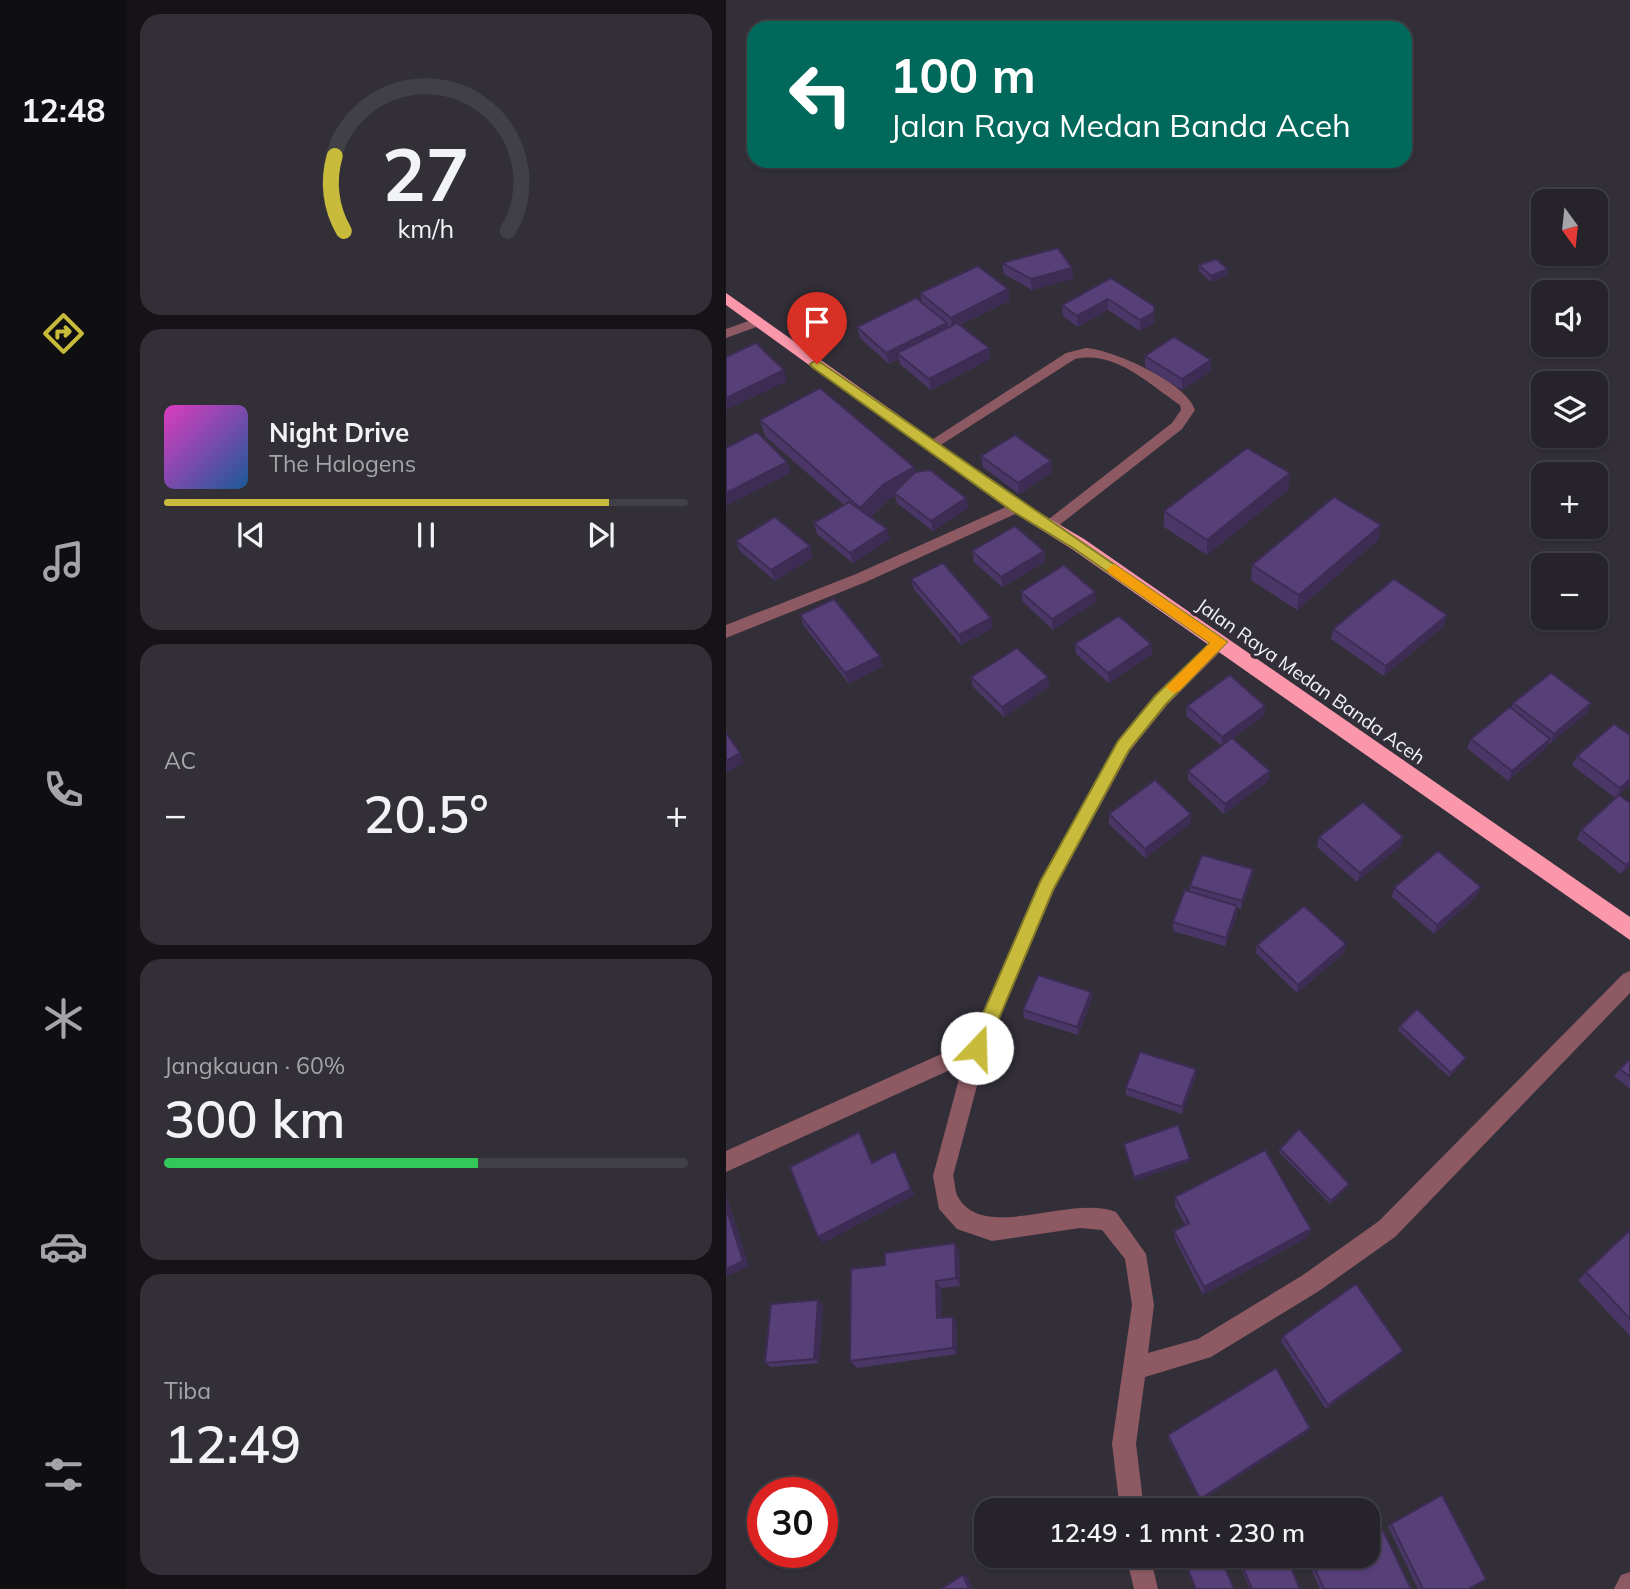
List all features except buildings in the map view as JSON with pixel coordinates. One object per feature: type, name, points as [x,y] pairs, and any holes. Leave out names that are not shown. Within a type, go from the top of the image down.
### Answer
[{"type":"highway","name":"Jalan Raya Medan Banda Aceh","points":[[726,298],[1017,507],[1220,642],[1630,930]]},
{"type":"street","points":[[726,334],[757,321]]},
{"type":"street","points":[[931,445],[1071,356],[1087,351],[1108,354],[1186,403],[1188,410],[1177,426],[1048,526]]},
{"type":"street","points":[[726,632],[861,578],[1017,507]]},
{"type":"street","points":[[1131,1498],[1124,1444],[1143,1305],[1135,1254],[1108,1220],[1080,1217],[1047,1224],[992,1230],[965,1221],[947,1201],[944,1176],[977,1048],[1046,887],[1124,746],[1161,700],[1220,642]]},
{"type":"street","points":[[1136,1368],[1203,1349],[1311,1283],[1387,1229],[1630,980]]},
{"type":"street","points":[[726,1162],[977,1048]]},
{"type":"street","points":[[1141,1568],[1146,1589]]},
{"type":"street","points":[[1626,1589],[1630,1584]]},
{"type":"slow traffic","points":[[1114,569],[1220,642],[1173,687]]},
{"type":"route","points":[[817,364],[1017,507],[1078,544],[1220,642],[1161,700],[1124,746],[1046,887],[977,1048]]}]
